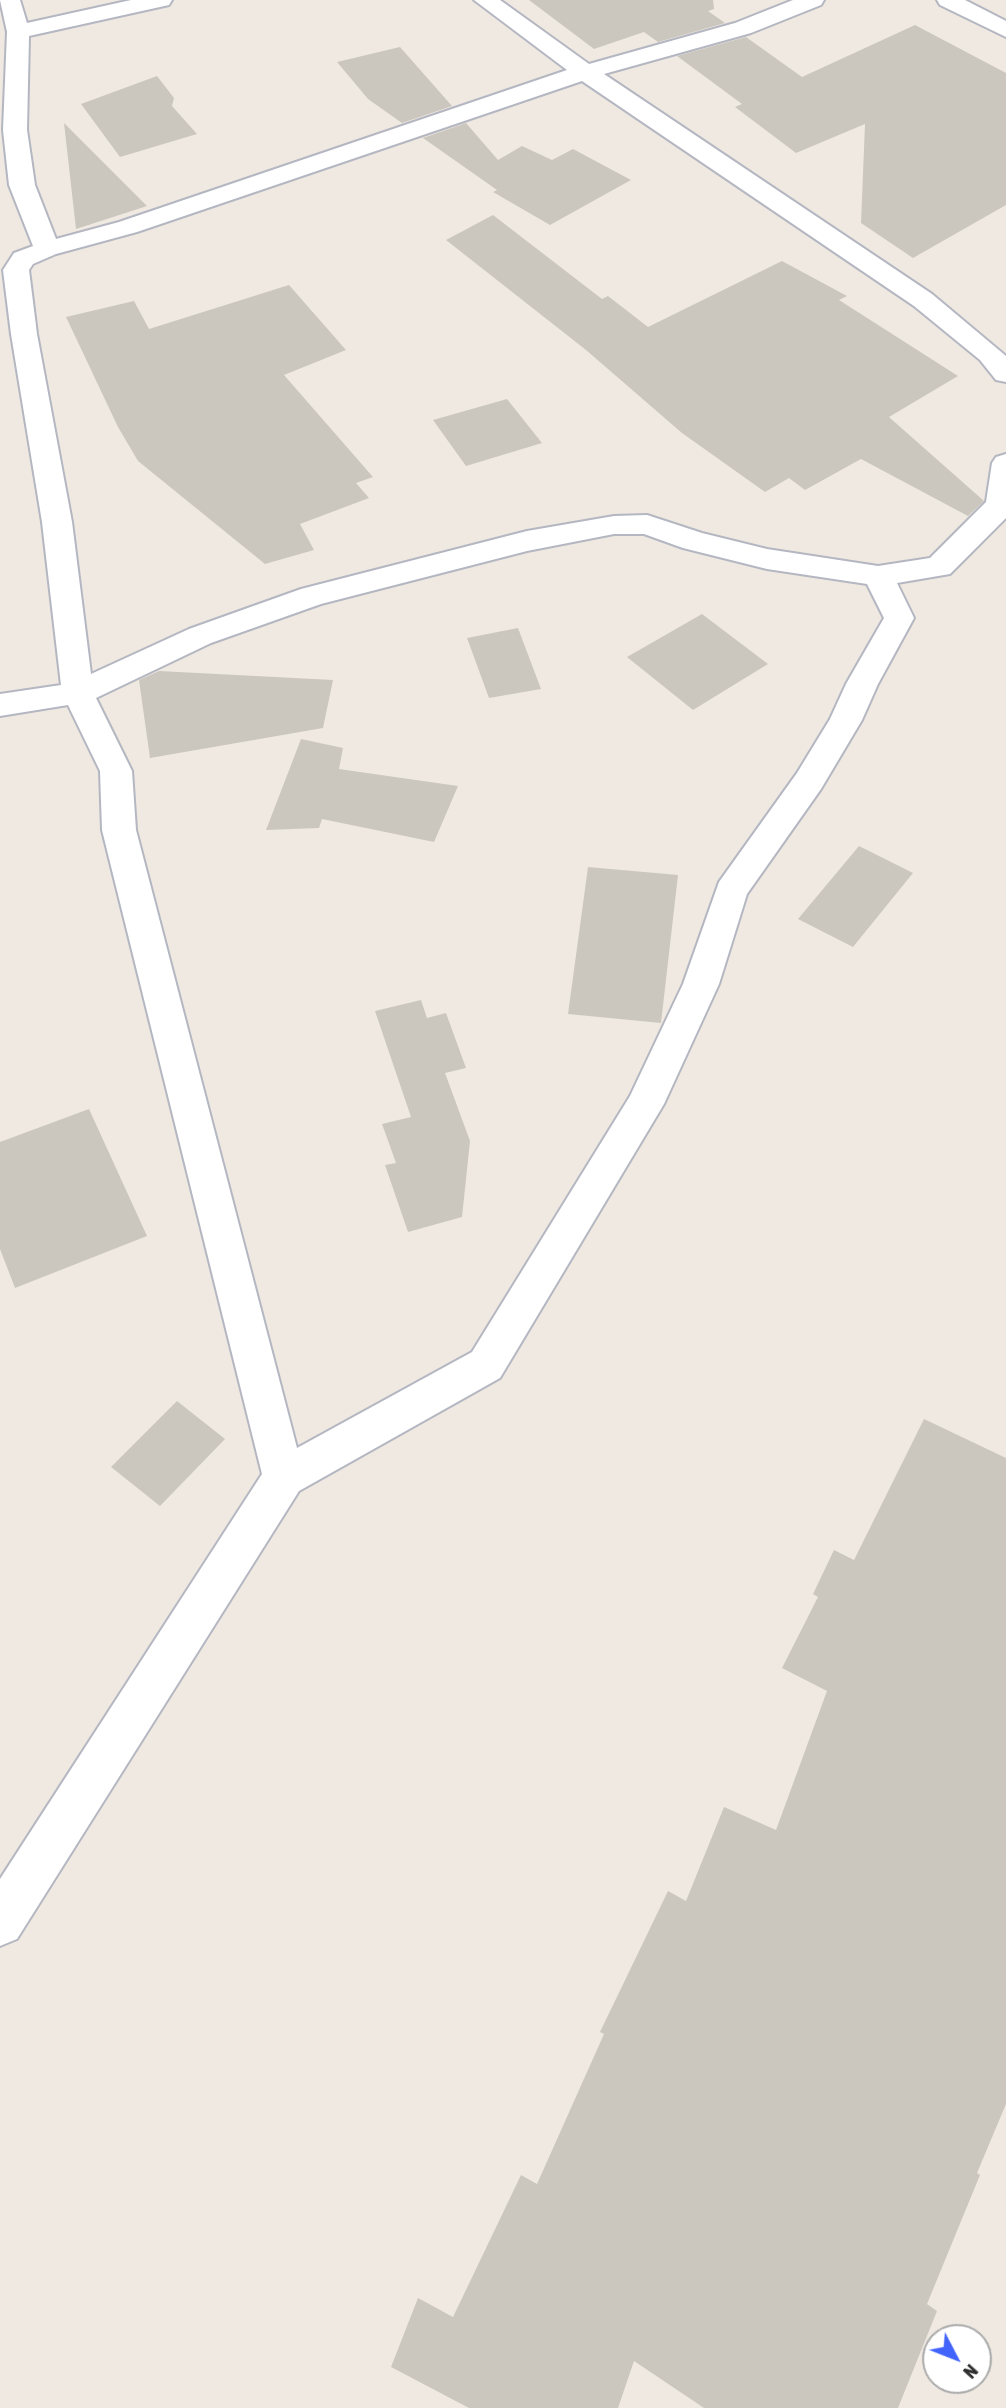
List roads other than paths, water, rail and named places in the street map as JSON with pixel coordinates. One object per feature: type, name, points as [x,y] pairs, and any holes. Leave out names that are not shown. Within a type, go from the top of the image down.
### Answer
[{"type":"street","points":[[9,0],[18,32],[15,131],[22,185],[47,249]]},
{"type":"street","points":[[18,32],[161,0]]},
{"type":"street","points":[[485,0],[585,72],[923,300],[990,354],[1006,374]]},
{"type":"street","points":[[284,1477],[119,830],[116,771],[78,692],[57,522],[16,270],[23,259],[47,249],[128,227],[585,72],[743,28],[813,0]]},
{"type":"street","points":[[948,0],[1006,30]]},
{"type":"street","points":[[0,705],[78,692],[200,636],[312,596],[527,541],[614,525],[647,524],[694,541],[767,559],[878,576],[939,567],[1003,507],[1006,463]]},
{"type":"street","points":[[0,1922],[284,1477],[486,1365],[645,1104],[701,984],[731,891],[809,781],[846,720],[862,684],[900,618],[878,576]]}]
